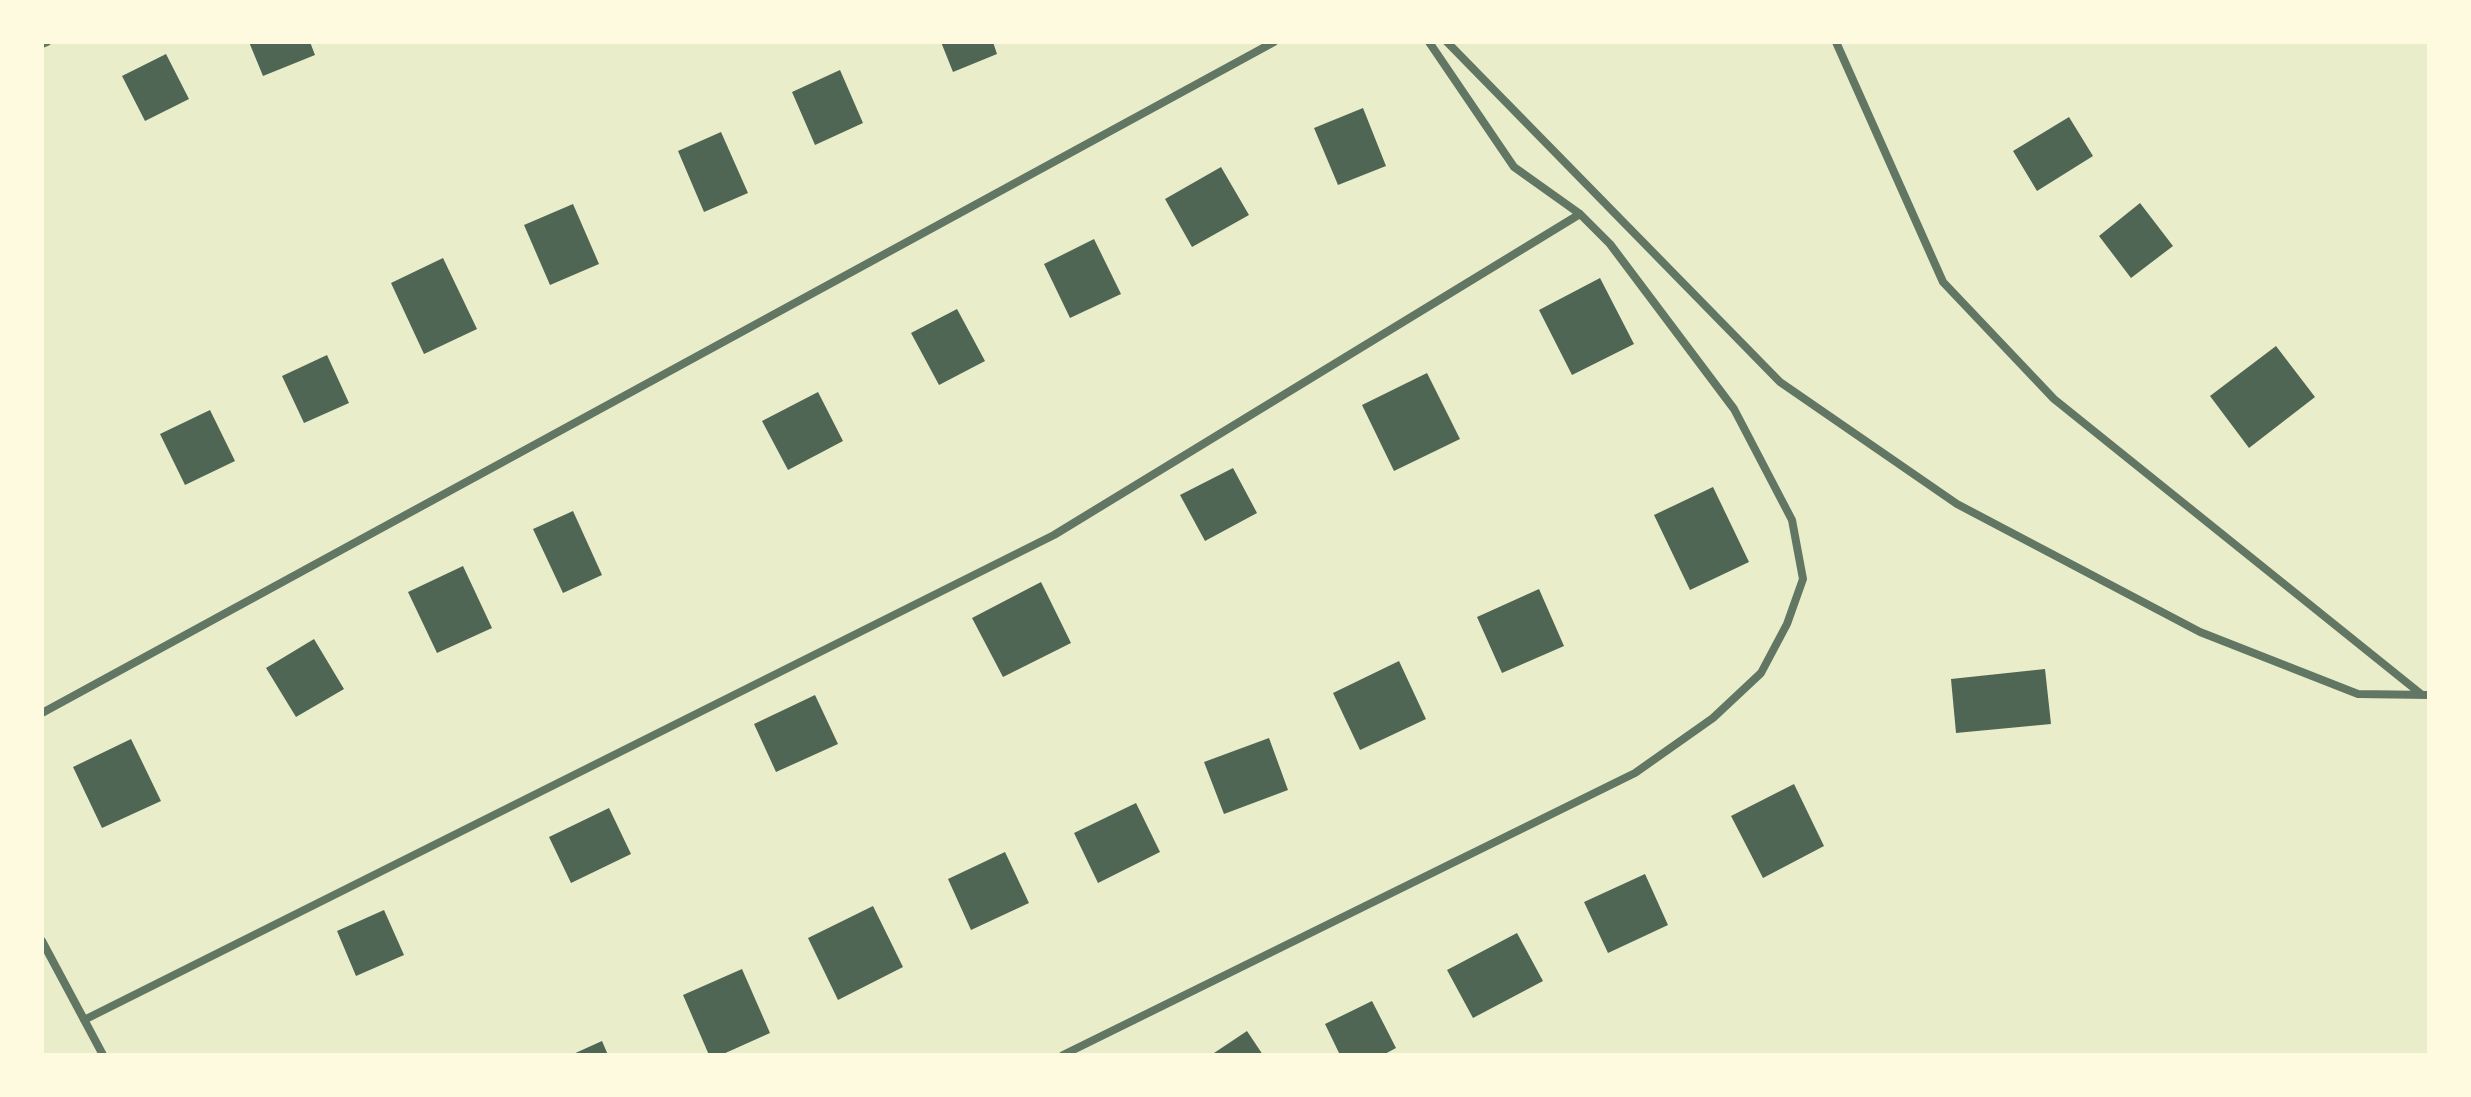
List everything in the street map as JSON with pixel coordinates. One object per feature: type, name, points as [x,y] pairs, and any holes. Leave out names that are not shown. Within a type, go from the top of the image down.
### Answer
[{"type":"street","points":[[42,713],[1274,42]]},
{"type":"street","points":[[1063,1055],[1635,773],[1713,718],[1761,673],[1787,624],[1803,579],[1792,520],[1734,409],[1610,244],[1580,214],[1514,167],[1429,42]]},
{"type":"street","points":[[1447,42],[1780,382],[1957,504],[2200,632],[2358,694],[2426,695]]},
{"type":"street","points":[[1836,42],[1943,282],[2054,399],[2426,695]]},
{"type":"street","points":[[84,1020],[1054,535],[1580,214]]},
{"type":"street","points":[[42,941],[103,1055]]},
{"type":"building","points":[[249,42],[310,42],[315,55],[263,76]]},
{"type":"building","points":[[941,42],[993,42],[997,54],[953,72]]},
{"type":"building","points":[[166,54],[189,99],[145,121],[122,76]]},
{"type":"building","points":[[840,70],[863,123],[815,145],[792,92]]},
{"type":"building","points":[[1363,108],[1386,166],[1338,185],[1314,128]]},
{"type":"building","points":[[2069,117],[2093,156],[2037,191],[2013,151]]},
{"type":"building","points":[[721,132],[748,193],[704,212],[678,151]]},
{"type":"building","points":[[1221,167],[1249,215],[1192,247],[1165,199]]},
{"type":"building","points":[[2140,203],[2173,246],[2131,278],[2099,236]]},
{"type":"building","points":[[573,204],[599,264],[550,285],[524,225]]},
{"type":"building","points":[[1094,239],[1121,294],[1070,318],[1044,264]]},
{"type":"building","points":[[443,258],[477,329],[424,354],[391,283]]},
{"type":"building","points":[[1600,278],[1634,344],[1572,375],[1539,310]]},
{"type":"building","points":[[957,309],[985,361],[939,385],[911,333]]},
{"type":"building","points":[[2276,346],[2315,397],[2249,448],[2210,396]]},
{"type":"building","points":[[327,355],[349,403],[304,423],[282,376]]},
{"type":"building","points":[[1427,373],[1460,439],[1394,471],[1362,405]]},
{"type":"building","points":[[818,392],[843,441],[788,470],[762,421]]},
{"type":"building","points":[[210,410],[235,461],[185,485],[160,434]]},
{"type":"building","points":[[1233,468],[1257,513],[1205,541],[1180,495]]},
{"type":"building","points":[[1713,487],[1749,562],[1690,590],[1654,515]]},
{"type":"building","points":[[573,511],[602,575],[563,593],[533,529]]},
{"type":"building","points":[[463,566],[492,628],[437,653],[408,592]]},
{"type":"building","points":[[1041,582],[1071,643],[1003,677],[972,618]]},
{"type":"building","points":[[1539,589],[1564,646],[1502,673],[1477,617]]},
{"type":"building","points":[[314,639],[344,689],[296,717],[266,668]]},
{"type":"building","points":[[1399,661],[1426,719],[1360,750],[1333,693]]},
{"type":"building","points":[[2045,669],[2051,724],[1956,733],[1951,679]]},
{"type":"building","points":[[815,695],[838,744],[776,772],[754,724]]},
{"type":"building","points":[[1269,738],[1288,790],[1224,814],[1204,762]]},
{"type":"building","points":[[131,739],[161,801],[102,828],[73,767]]},
{"type":"building","points":[[1794,784],[1824,846],[1763,878],[1731,816]]},
{"type":"building","points":[[1136,803],[1160,852],[1098,883],[1074,833]]},
{"type":"building","points":[[609,808],[631,854],[571,883],[549,837]]},
{"type":"building","points":[[1005,852],[1029,903],[971,930],[948,879]]},
{"type":"building","points":[[1645,874],[1668,925],[1608,953],[1584,902]]},
{"type":"building","points":[[873,906],[903,967],[838,1000],[808,938]]},
{"type":"building","points":[[384,910],[404,955],[356,976],[337,931]]},
{"type":"building","points":[[1517,933],[1543,981],[1473,1018],[1447,970]]},
{"type":"building","points":[[742,969],[770,1033],[721,1055],[709,1055],[683,995]]},
{"type":"building","points":[[1372,1001],[1396,1048],[1383,1055],[1340,1055],[1325,1024]]},
{"type":"building","points":[[1247,1031],[1263,1055],[1211,1055]]},
{"type":"building","points":[[602,1041],[608,1055],[571,1055]]}]
